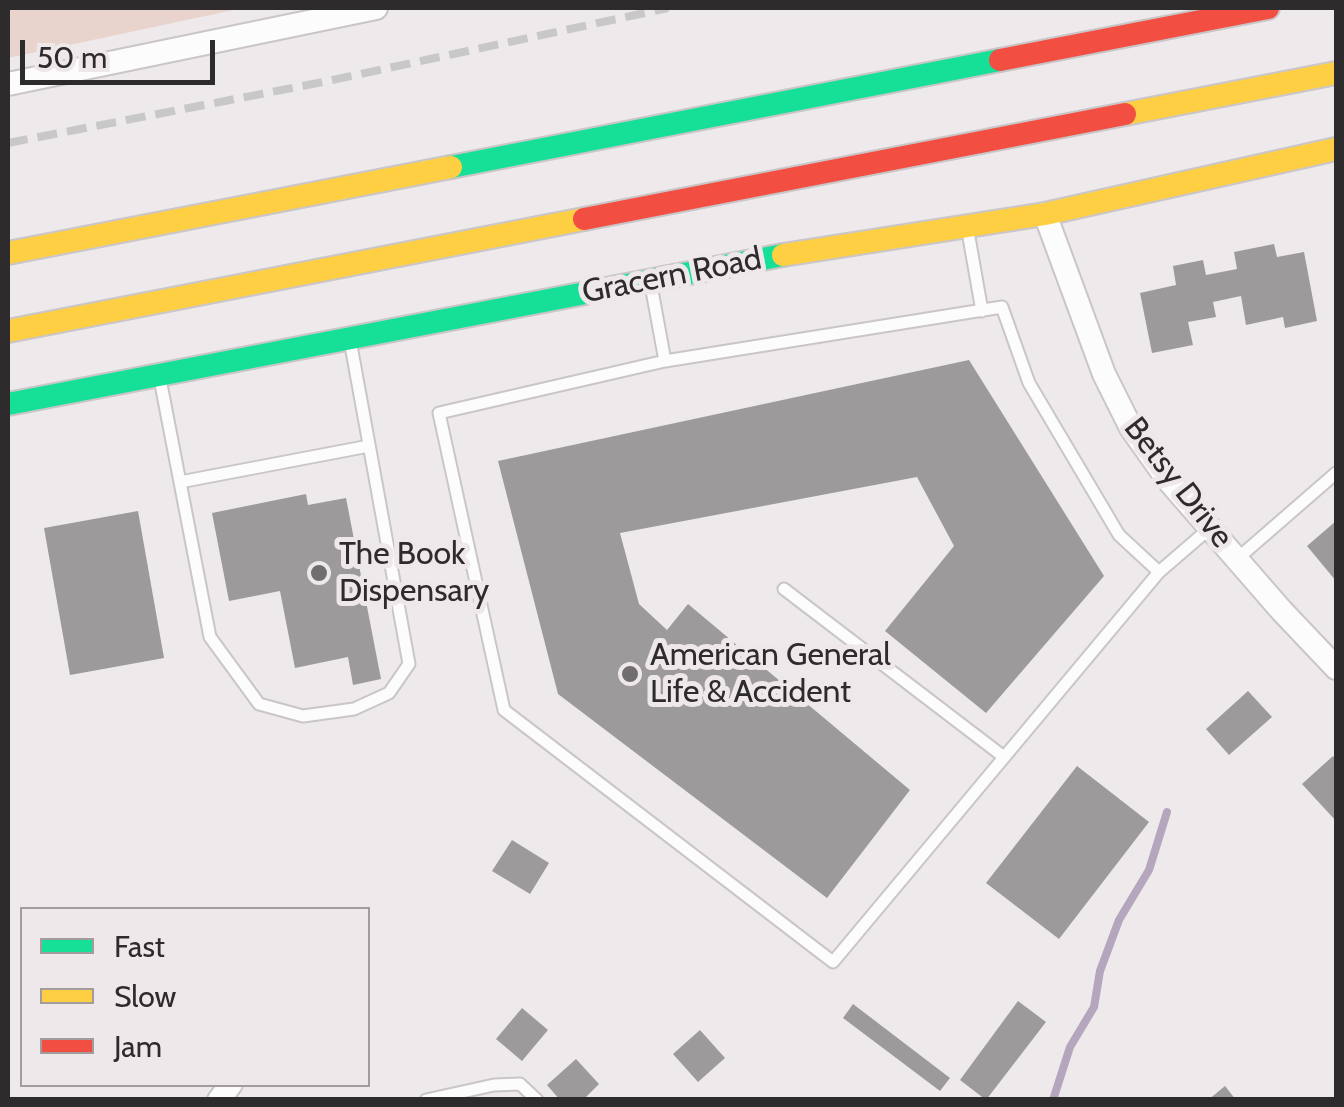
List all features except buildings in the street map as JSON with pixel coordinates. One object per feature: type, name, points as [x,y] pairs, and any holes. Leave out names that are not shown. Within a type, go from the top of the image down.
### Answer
[{"type":"main road","points":[[1080,44],[1228,8]]},
{"type":"main road","points":[[8,254],[1268,8]]},
{"type":"main road","points":[[8,330],[1336,73]]},
{"type":"main road","name":"Gracern Road","points":[[8,404],[773,257],[1046,214],[1336,149]]},
{"type":"street","points":[[8,84],[376,8]]},
{"type":"street","name":"Betsy Drive","points":[[1046,214],[1104,374],[1131,428],[1168,480],[1336,668]]},
{"type":"lane","points":[[967,226],[982,311]]},
{"type":"lane","points":[[650,280],[665,361]]},
{"type":"lane","points":[[1159,572],[1119,535],[1028,383],[1002,308],[665,361],[439,413],[504,710],[833,962],[1159,572],[1210,528]]},
{"type":"lane","points":[[160,374],[210,637],[259,704],[303,716],[354,709],[390,693],[409,664],[350,338]]},
{"type":"lane","points":[[180,482],[369,446]]},
{"type":"lane","points":[[1237,559],[1336,473]]},
{"type":"lane","points":[[784,589],[1004,757]]},
{"type":"lane","points":[[426,1100],[494,1085],[520,1084],[537,1100]]},
{"type":"shaded area","points":[[8,8],[243,8],[8,58]]},
{"type":"waterway","points":[[1053,1100],[1070,1047],[1094,1007],[1100,971],[1119,920],[1149,870],[1167,812]]},
{"type":"railway","points":[[8,143],[323,82],[668,8]]},
{"type":"traffic: fast","points":[[451,167],[1000,60]]},
{"type":"traffic: fast","points":[[8,404],[783,255]]},
{"type":"traffic: slow","points":[[1125,114],[1336,73]]},
{"type":"traffic: slow","points":[[783,255],[1045,214],[1336,149]]},
{"type":"traffic: slow","points":[[8,253],[451,167]]},
{"type":"traffic: slow","points":[[8,331],[584,219]]},
{"type":"traffic: jam","points":[[1000,60],[1268,8]]},
{"type":"traffic: jam","points":[[584,219],[1125,114]]},
{"type":"place","name":"The Book Dispensary","points":[[319,573]]},
{"type":"place","name":"American General Life & Accident","points":[[630,674]]}]
